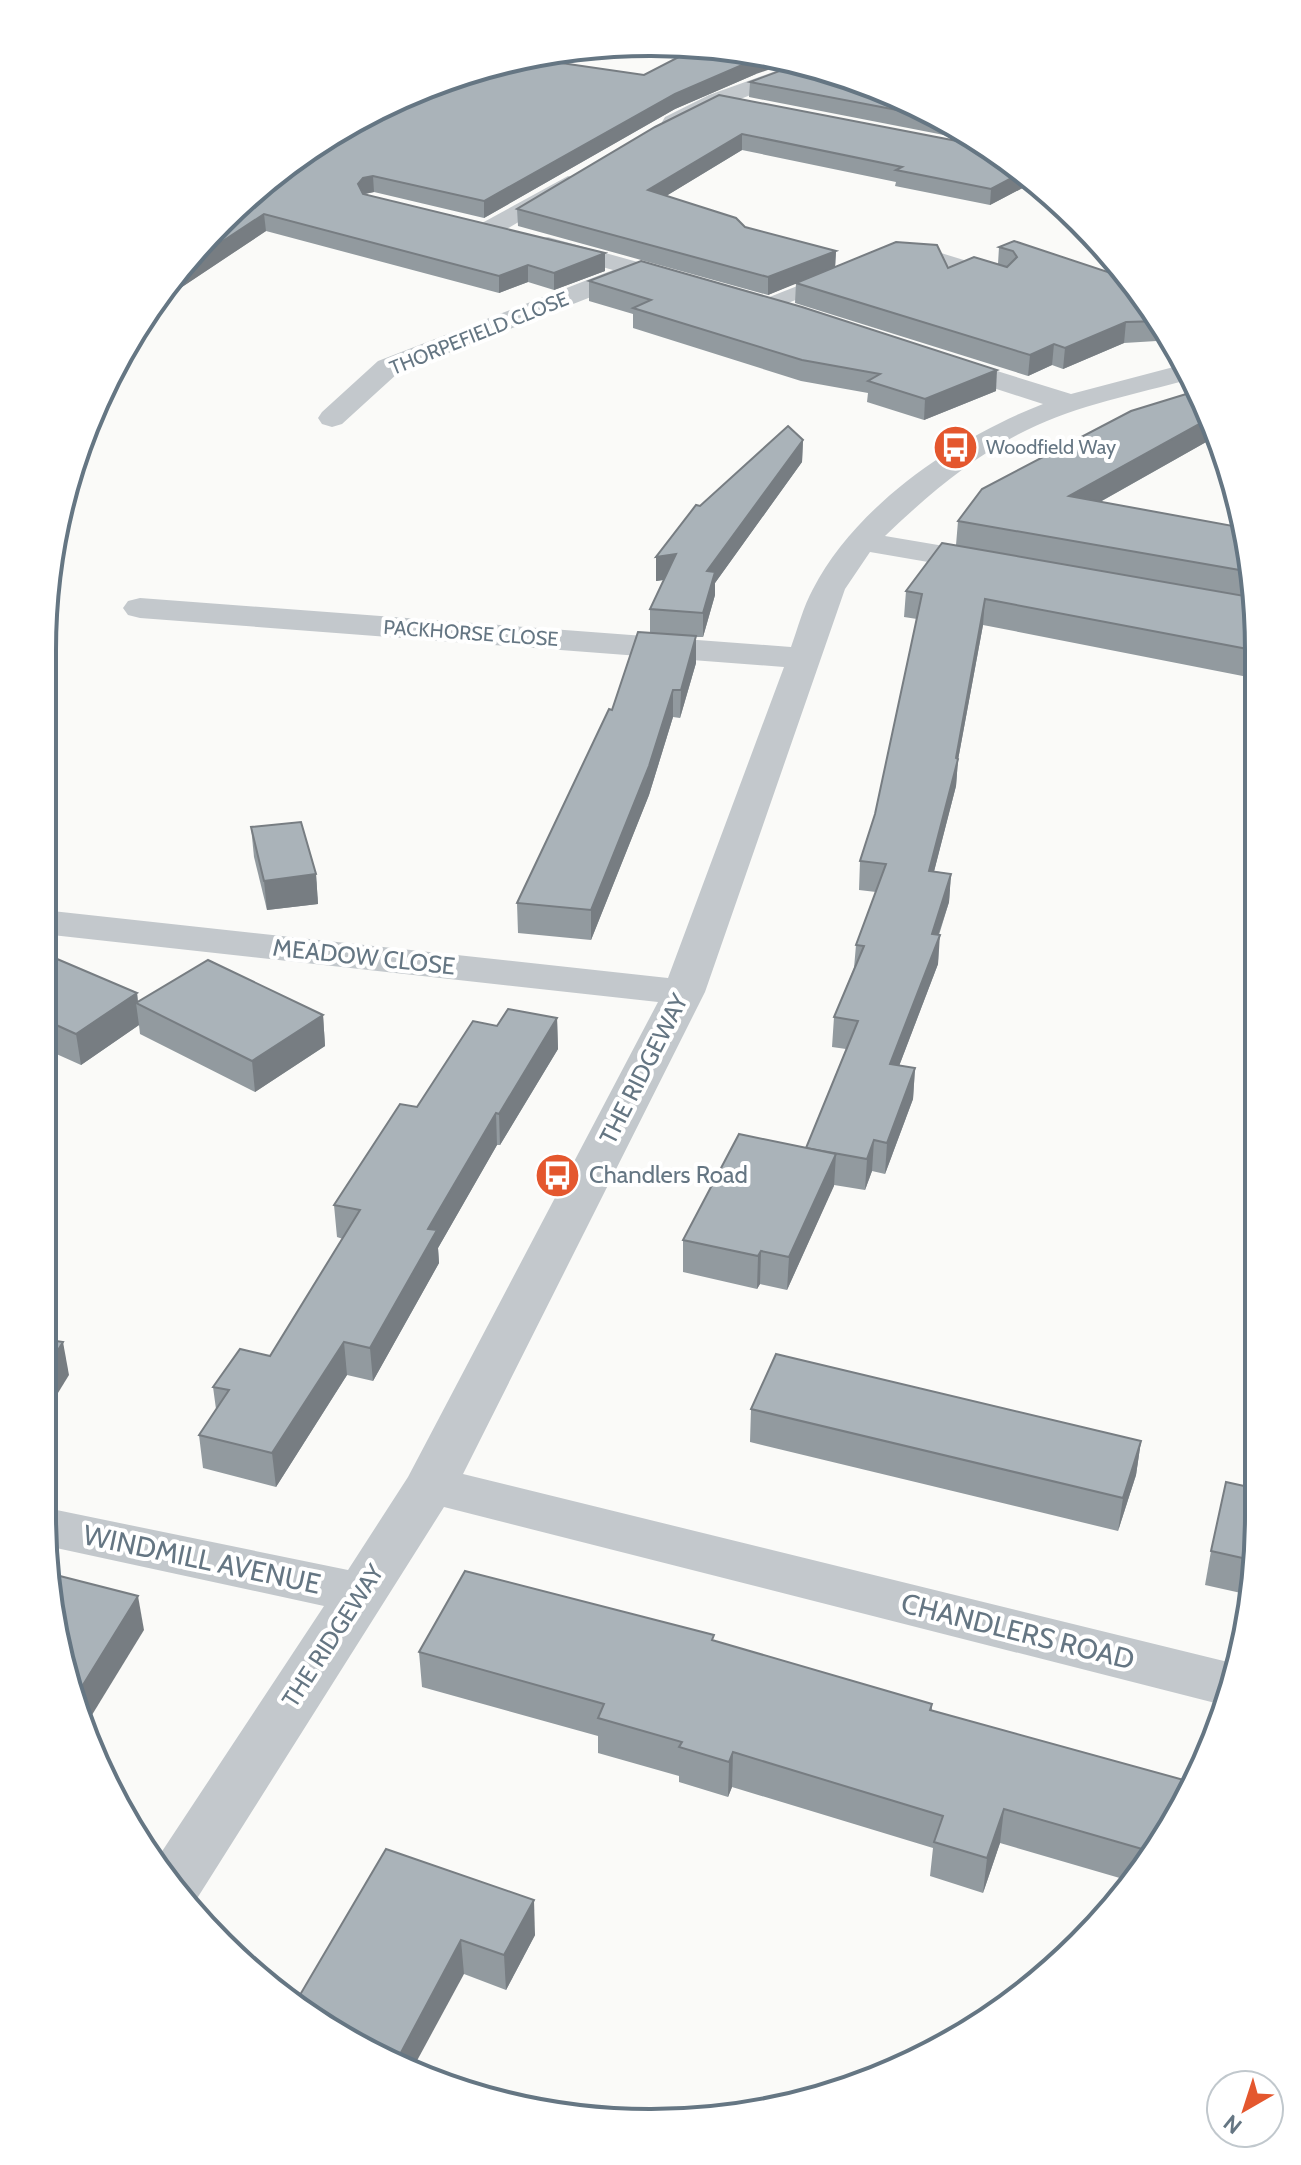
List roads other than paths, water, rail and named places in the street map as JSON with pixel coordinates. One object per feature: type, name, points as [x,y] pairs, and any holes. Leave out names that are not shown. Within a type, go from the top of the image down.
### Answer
[{"type":"street","points":[[650,135],[717,100],[791,73]]},
{"type":"street","points":[[717,100],[762,109]]},
{"type":"street","points":[[491,228],[584,174]]},
{"type":"street","points":[[462,221],[709,289]]},
{"type":"street","name":"THORPEFIELD CLOSE","points":[[332,418],[388,367],[639,269]]},
{"type":"street","points":[[736,298],[809,320]]},
{"type":"street","points":[[914,353],[1070,403]]},
{"type":"street","name":"THE RIDGEWAY","points":[[180,1877],[431,1485],[684,992],[829,589],[861,541],[927,479],[1016,424],[1070,403],[1176,374]]},
{"type":"street","points":[[861,541],[1016,567]]},
{"type":"street","name":"PACKHORSE CLOSE","points":[[140,608],[802,658]]},
{"type":"street","name":"MEADOW CLOSE","points":[[56,923],[684,992]]},
{"type":"street","name":"CHANDLERS ROAD","points":[[431,1485],[1221,1682]]},
{"type":"street","name":"WINDMILL AVENUE","points":[[56,1529],[360,1593]]},
{"type":"lane","points":[[877,260],[891,254],[928,254],[1004,278]]},
{"type":"lane","points":[[764,306],[849,271]]},
{"type":"place","name":"Woodfield Way","points":[[955,447]]},
{"type":"place","name":"Chandlers Road","points":[[558,1175]]}]
